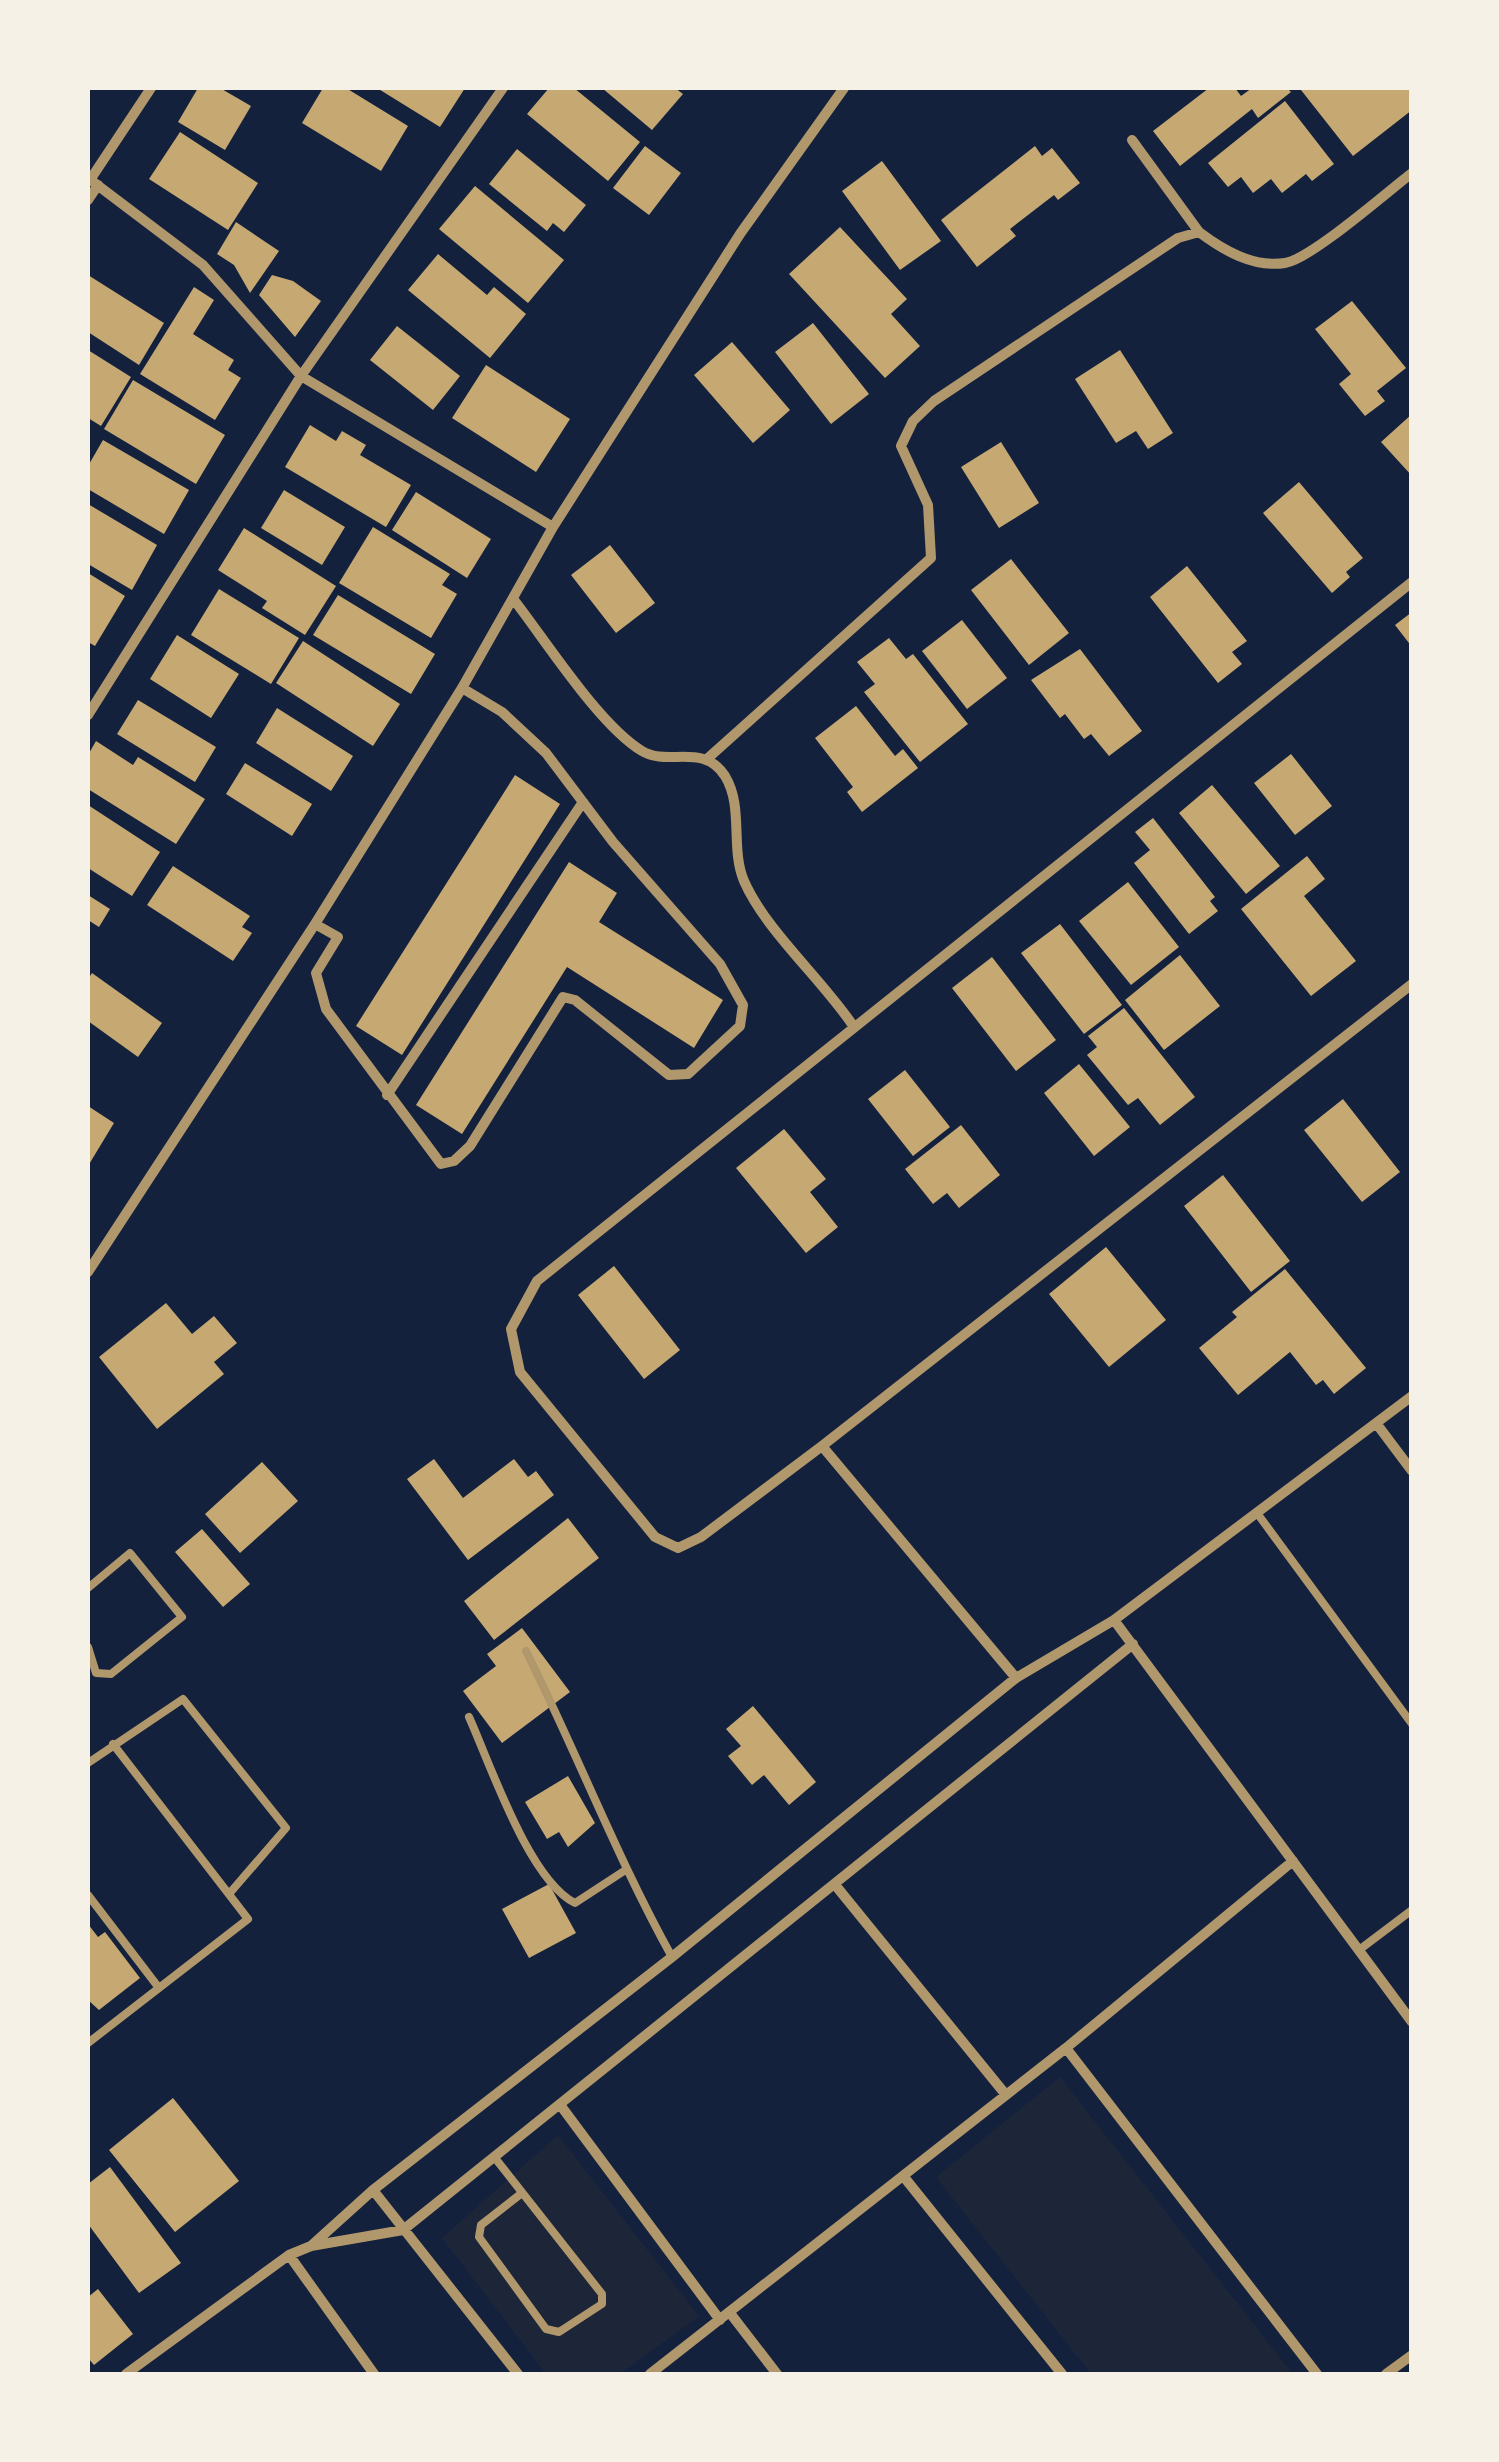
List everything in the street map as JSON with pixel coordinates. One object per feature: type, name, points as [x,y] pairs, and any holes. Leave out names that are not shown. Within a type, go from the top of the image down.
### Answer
[{"type":"street","points":[[88,200],[92,181],[151,88]]},
{"type":"street","points":[[88,714],[302,376],[503,88]]},
{"type":"street","points":[[88,1272],[315,924],[462,688],[553,527],[740,234],[844,88]]},
{"type":"street","points":[[1132,140],[1199,232],[1220,247],[1259,263],[1288,263],[1412,173]]},
{"type":"street","points":[[92,181],[203,265],[302,376],[553,527]]},
{"type":"street","points":[[707,760],[931,558],[928,505],[902,446],[913,421],[934,401],[1178,238],[1199,232]]},
{"type":"street","points":[[1412,582],[537,1281],[511,1329],[520,1372],[655,1538],[678,1548],[701,1536],[822,1446],[1412,984]]},
{"type":"street","points":[[514,600],[614,727],[645,754],[707,760],[724,775],[733,796],[742,877],[757,905],[854,1026]]},
{"type":"street","points":[[315,924],[338,937],[316,972],[326,1008],[441,1164],[454,1161],[470,1146],[563,997],[575,1000],[670,1074],[688,1074],[740,1026],[743,1005],[720,964],[582,802],[546,753],[502,712],[462,688]]},
{"type":"street","points":[[387,1095],[582,802]]},
{"type":"street","points":[[311,2246],[373,2190],[672,1957],[1016,1678],[1114,1620],[1412,1396]]},
{"type":"street","points":[[1376,1423],[1412,1471]]},
{"type":"street","points":[[822,1446],[1016,1678]]},
{"type":"street","points":[[1114,1620],[1412,2022]]},
{"type":"street","points":[[126,2374],[289,2256],[311,2246],[403,2230],[1133,1644]]},
{"type":"street","points":[[650,2374],[1066,2048],[1293,1861]]},
{"type":"street","points":[[836,1886],[1006,2095]]},
{"type":"street","points":[[1066,2048],[1317,2374]]},
{"type":"street","points":[[561,2106],[725,2316],[777,2374]]},
{"type":"street","points":[[904,2177],[1062,2374]]},
{"type":"street","points":[[373,2190],[518,2374]]},
{"type":"street","points":[[289,2256],[374,2374]]},
{"type":"street","points":[[1386,2374],[1412,2355]]},
{"type":"lane","points":[[1256,1513],[1412,1724]]},
{"type":"lane","points":[[88,1588],[130,1553],[182,1617],[111,1674],[96,1673],[88,1647]]},
{"type":"lane","points":[[526,1651],[580,1760],[624,1871],[672,1957]]},
{"type":"lane","points":[[88,1763],[183,1699],[286,1828],[229,1894]]},
{"type":"lane","points":[[468,1717],[534,1857],[557,1894],[575,1902],[624,1871]]},
{"type":"lane","points":[[88,2043],[248,1919],[113,1744]]},
{"type":"lane","points":[[88,1750],[97,1755]]},
{"type":"lane","points":[[88,1895],[159,1988]]},
{"type":"lane","points":[[1359,1950],[1412,1910]]},
{"type":"lane","points":[[495,2158],[522,2192],[602,2294],[602,2304],[559,2332],[546,2330],[480,2237],[481,2225],[522,2192]]},
{"type":"shaded area","points":[[1060,2077],[1293,2374],[1091,2374],[936,2177]]},
{"type":"shaded area","points":[[558,2135],[699,2316],[620,2374],[546,2374],[442,2238]]},
{"type":"building","points":[[198,88],[220,88],[251,106],[225,150],[178,122]]},
{"type":"building","points":[[323,88],[346,88],[408,126],[381,171],[302,123]]},
{"type":"building","points":[[377,88],[465,88],[440,127]]},
{"type":"building","points":[[549,88],[574,88],[640,142],[608,181],[527,114]]},
{"type":"building","points":[[602,88],[675,88],[683,94],[652,130]]},
{"type":"building","points":[[1209,88],[1235,88],[1241,96],[1252,88],[1287,88],[1291,92],[1258,118],[1252,109],[1180,166],[1153,131]]},
{"type":"building","points":[[1412,88],[1412,110],[1353,156],[1301,90]]},
{"type":"building","points":[[1285,101],[1334,164],[1312,181],[1306,174],[1282,193],[1271,179],[1253,193],[1241,177],[1228,187],[1208,163]]},
{"type":"building","points":[[180,132],[258,183],[228,230],[149,179]]},
{"type":"building","points":[[645,146],[681,173],[649,215],[613,188]]},
{"type":"building","points":[[1035,146],[1042,156],[1052,148],[1080,183],[1058,200],[1054,195],[1010,229],[1016,236],[977,267],[941,220]]},
{"type":"building","points":[[517,149],[586,205],[564,232],[553,223],[547,231],[489,184]]},
{"type":"building","points":[[882,161],[941,241],[900,270],[842,191]]},
{"type":"building","points":[[475,186],[564,260],[528,303],[439,229]]},
{"type":"building","points":[[236,222],[279,251],[250,293],[234,265],[217,254]]},
{"type":"building","points":[[840,227],[907,299],[891,314],[920,346],[885,378],[789,274]]},
{"type":"building","points":[[438,254],[487,295],[494,287],[526,314],[490,358],[408,290]]},
{"type":"building","points":[[88,275],[164,323],[139,365],[88,332]]},
{"type":"building","points":[[272,275],[293,281],[321,301],[295,337],[259,295]]},
{"type":"building","points":[[194,287],[214,300],[193,334],[234,360],[228,370],[241,378],[215,420],[140,374]]},
{"type":"building","points":[[1352,301],[1406,368],[1377,391],[1385,401],[1365,416],[1339,384],[1351,374],[1315,329]]},
{"type":"building","points":[[813,323],[869,394],[831,424],[775,352]]},
{"type":"building","points":[[397,326],[460,376],[433,410],[370,360]]},
{"type":"building","points":[[732,342],[790,410],[753,443],[694,375]]},
{"type":"building","points":[[88,350],[131,377],[101,426],[88,418]]},
{"type":"building","points":[[1120,350],[1173,433],[1148,449],[1136,431],[1116,443],[1075,379]]},
{"type":"building","points":[[486,365],[570,419],[536,472],[452,418]]},
{"type":"building","points":[[133,380],[225,435],[196,484],[104,429]]},
{"type":"building","points":[[1412,414],[1412,476],[1381,442]]},
{"type":"building","points":[[310,425],[336,441],[342,431],[366,445],[360,455],[411,485],[386,527],[285,467]]},
{"type":"building","points":[[103,440],[189,490],[164,534],[88,489],[88,466]]},
{"type":"building","points":[[1001,442],[1039,503],[999,528],[961,467]]},
{"type":"building","points":[[1299,482],[1363,558],[1346,572],[1350,577],[1332,593],[1263,513]]},
{"type":"building","points":[[284,490],[345,527],[322,565],[261,528]]},
{"type":"building","points":[[416,492],[491,539],[467,578],[392,530]]},
{"type":"building","points":[[88,504],[157,545],[132,590],[88,564]]},
{"type":"building","points":[[373,527],[450,574],[442,585],[457,594],[431,638],[339,583]]},
{"type":"building","points":[[244,528],[336,586],[305,635],[262,608],[267,601],[218,570]]},
{"type":"building","points":[[610,545],[655,603],[616,633],[571,575]]},
{"type":"building","points":[[1011,559],[1069,633],[1029,665],[971,590]]},
{"type":"building","points":[[1187,566],[1247,641],[1232,652],[1242,664],[1218,683],[1150,597]]},
{"type":"building","points":[[88,573],[125,596],[95,646],[88,642]]},
{"type":"building","points":[[219,589],[299,638],[271,684],[191,635]]},
{"type":"building","points":[[338,595],[435,654],[411,694],[313,635]]},
{"type":"building","points":[[1412,612],[1412,647],[1395,625]]},
{"type":"building","points":[[962,620],[1007,678],[967,709],[922,651]]},
{"type":"building","points":[[177,635],[239,674],[211,718],[150,679]]},
{"type":"building","points":[[889,638],[906,659],[913,654],[968,724],[920,762],[864,692],[875,684],[857,662]]},
{"type":"building","points":[[303,641],[400,704],[373,746],[276,683]]},
{"type":"building","points":[[1080,649],[1142,731],[1109,756],[1091,734],[1084,739],[1065,714],[1060,718],[1031,680]]},
{"type":"building","points":[[138,700],[216,747],[195,782],[117,734]]},
{"type":"building","points":[[856,706],[895,756],[903,749],[918,768],[862,812],[847,792],[853,787],[815,738]]},
{"type":"building","points":[[277,708],[353,756],[331,791],[256,743]]},
{"type":"building","points":[[96,741],[133,765],[138,757],[205,799],[176,844],[88,789],[88,755]]},
{"type":"building","points":[[1291,754],[1332,806],[1295,835],[1254,783]]},
{"type":"building","points":[[245,763],[312,804],[292,836],[226,794]]},
{"type":"building","points":[[515,775],[560,804],[402,1055],[356,1026]]},
{"type":"building","points":[[1212,785],[1280,866],[1246,894],[1179,813]]},
{"type":"building","points":[[88,805],[160,852],[132,896],[88,868]]},
{"type":"building","points":[[1153,818],[1215,897],[1210,901],[1218,911],[1189,934],[1134,863],[1150,850],[1135,832]]},
{"type":"building","points":[[1307,856],[1325,879],[1304,896],[1356,961],[1311,996],[1241,909]]},
{"type":"building","points":[[569,862],[617,893],[599,922],[723,1000],[694,1048],[567,967],[462,1134],[416,1105]]},
{"type":"building","points":[[173,866],[250,916],[242,927],[252,933],[233,961],[147,905]]},
{"type":"building","points":[[1128,882],[1179,947],[1131,985],[1079,921]]},
{"type":"building","points":[[88,895],[110,909],[99,927],[88,920]]},
{"type":"building","points":[[1060,924],[1122,1005],[1084,1034],[1021,953]]},
{"type":"building","points":[[1180,955],[1220,1006],[1164,1050],[1125,1000]]},
{"type":"building","points":[[992,957],[1056,1040],[1016,1071],[952,988]]},
{"type":"building","points":[[92,973],[162,1023],[138,1057],[88,1021],[88,979]]},
{"type":"building","points":[[1124,1008],[1195,1097],[1160,1125],[1138,1098],[1128,1105],[1087,1055],[1097,1047],[1088,1036]]},
{"type":"building","points":[[1079,1064],[1130,1127],[1094,1156],[1044,1093]]},
{"type":"building","points":[[905,1070],[950,1127],[913,1156],[868,1099]]},
{"type":"building","points":[[1343,1099],[1400,1172],[1362,1202],[1304,1130]]},
{"type":"building","points":[[88,1106],[114,1123],[88,1166]]},
{"type":"building","points":[[961,1125],[1000,1175],[959,1208],[947,1193],[933,1204],[905,1169]]},
{"type":"building","points":[[784,1129],[826,1179],[810,1192],[838,1227],[806,1253],[736,1168]]},
{"type":"building","points":[[1223,1175],[1290,1261],[1251,1292],[1184,1206]]},
{"type":"building","points":[[1106,1247],[1166,1320],[1109,1367],[1049,1294]]},
{"type":"building","points":[[614,1266],[680,1350],[644,1379],[578,1295]]},
{"type":"building","points":[[1285,1269],[1366,1368],[1334,1394],[1323,1380],[1316,1385],[1290,1352],[1238,1395],[1199,1348],[1237,1317],[1232,1312]]},
{"type":"building","points":[[166,1303],[192,1334],[214,1316],[237,1343],[214,1362],[224,1374],[157,1429],[99,1357]]},
{"type":"building","points":[[434,1459],[463,1498],[514,1459],[528,1477],[536,1471],[554,1495],[468,1560],[407,1479]]},
{"type":"building","points":[[262,1462],[298,1501],[240,1553],[205,1514]]},
{"type":"building","points":[[568,1518],[599,1558],[494,1640],[464,1601]]},
{"type":"building","points":[[202,1529],[250,1584],[223,1607],[175,1552]]},
{"type":"building","points":[[522,1628],[570,1692],[502,1743],[463,1691],[496,1666],[487,1654]]},
{"type":"building","points":[[753,1706],[816,1782],[789,1805],[764,1775],[752,1785],[728,1756],[741,1746],[726,1729]]},
{"type":"building","points":[[568,1776],[595,1823],[568,1847],[559,1832],[547,1839],[525,1802]]},
{"type":"building","points":[[549,1884],[576,1933],[529,1958],[502,1909]]},
{"type":"building","points":[[88,1924],[98,1937],[105,1932],[140,1978],[99,2010],[88,2000]]},
{"type":"building","points":[[173,2098],[239,2181],[175,2232],[109,2150]]},
{"type":"building","points":[[110,2167],[181,2263],[139,2293],[88,2224],[88,2184]]},
{"type":"building","points":[[98,2289],[133,2334],[94,2365],[88,2358],[88,2297]]}]
